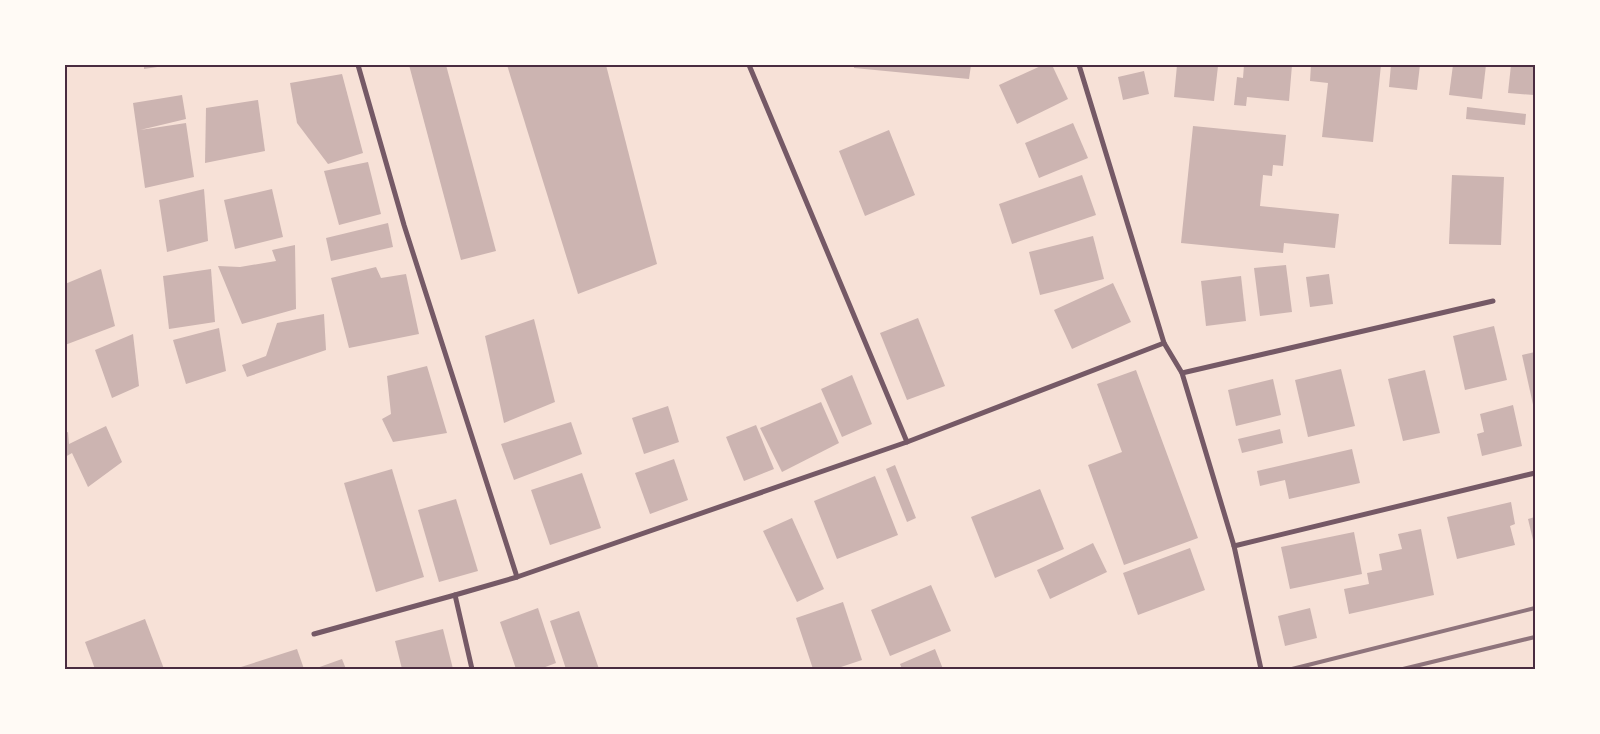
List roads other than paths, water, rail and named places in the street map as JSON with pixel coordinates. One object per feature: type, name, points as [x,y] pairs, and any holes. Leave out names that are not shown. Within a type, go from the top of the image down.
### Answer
[{"type":"street","points":[[358,65],[406,234],[517,577]]},
{"type":"street","points":[[749,65],[907,442]]},
{"type":"street","points":[[1079,65],[1164,343],[1182,373],[1234,546],[1261,669]]},
{"type":"street","points":[[1182,373],[1492,301]]},
{"type":"street","points":[[314,634],[517,577],[907,442],[1164,343]]},
{"type":"street","points":[[1234,546],[1535,473]]},
{"type":"street","points":[[455,594],[472,669]]},
{"type":"railway","points":[[1292,669],[1535,608]]},
{"type":"railway","points":[[1403,669],[1535,637]]}]
